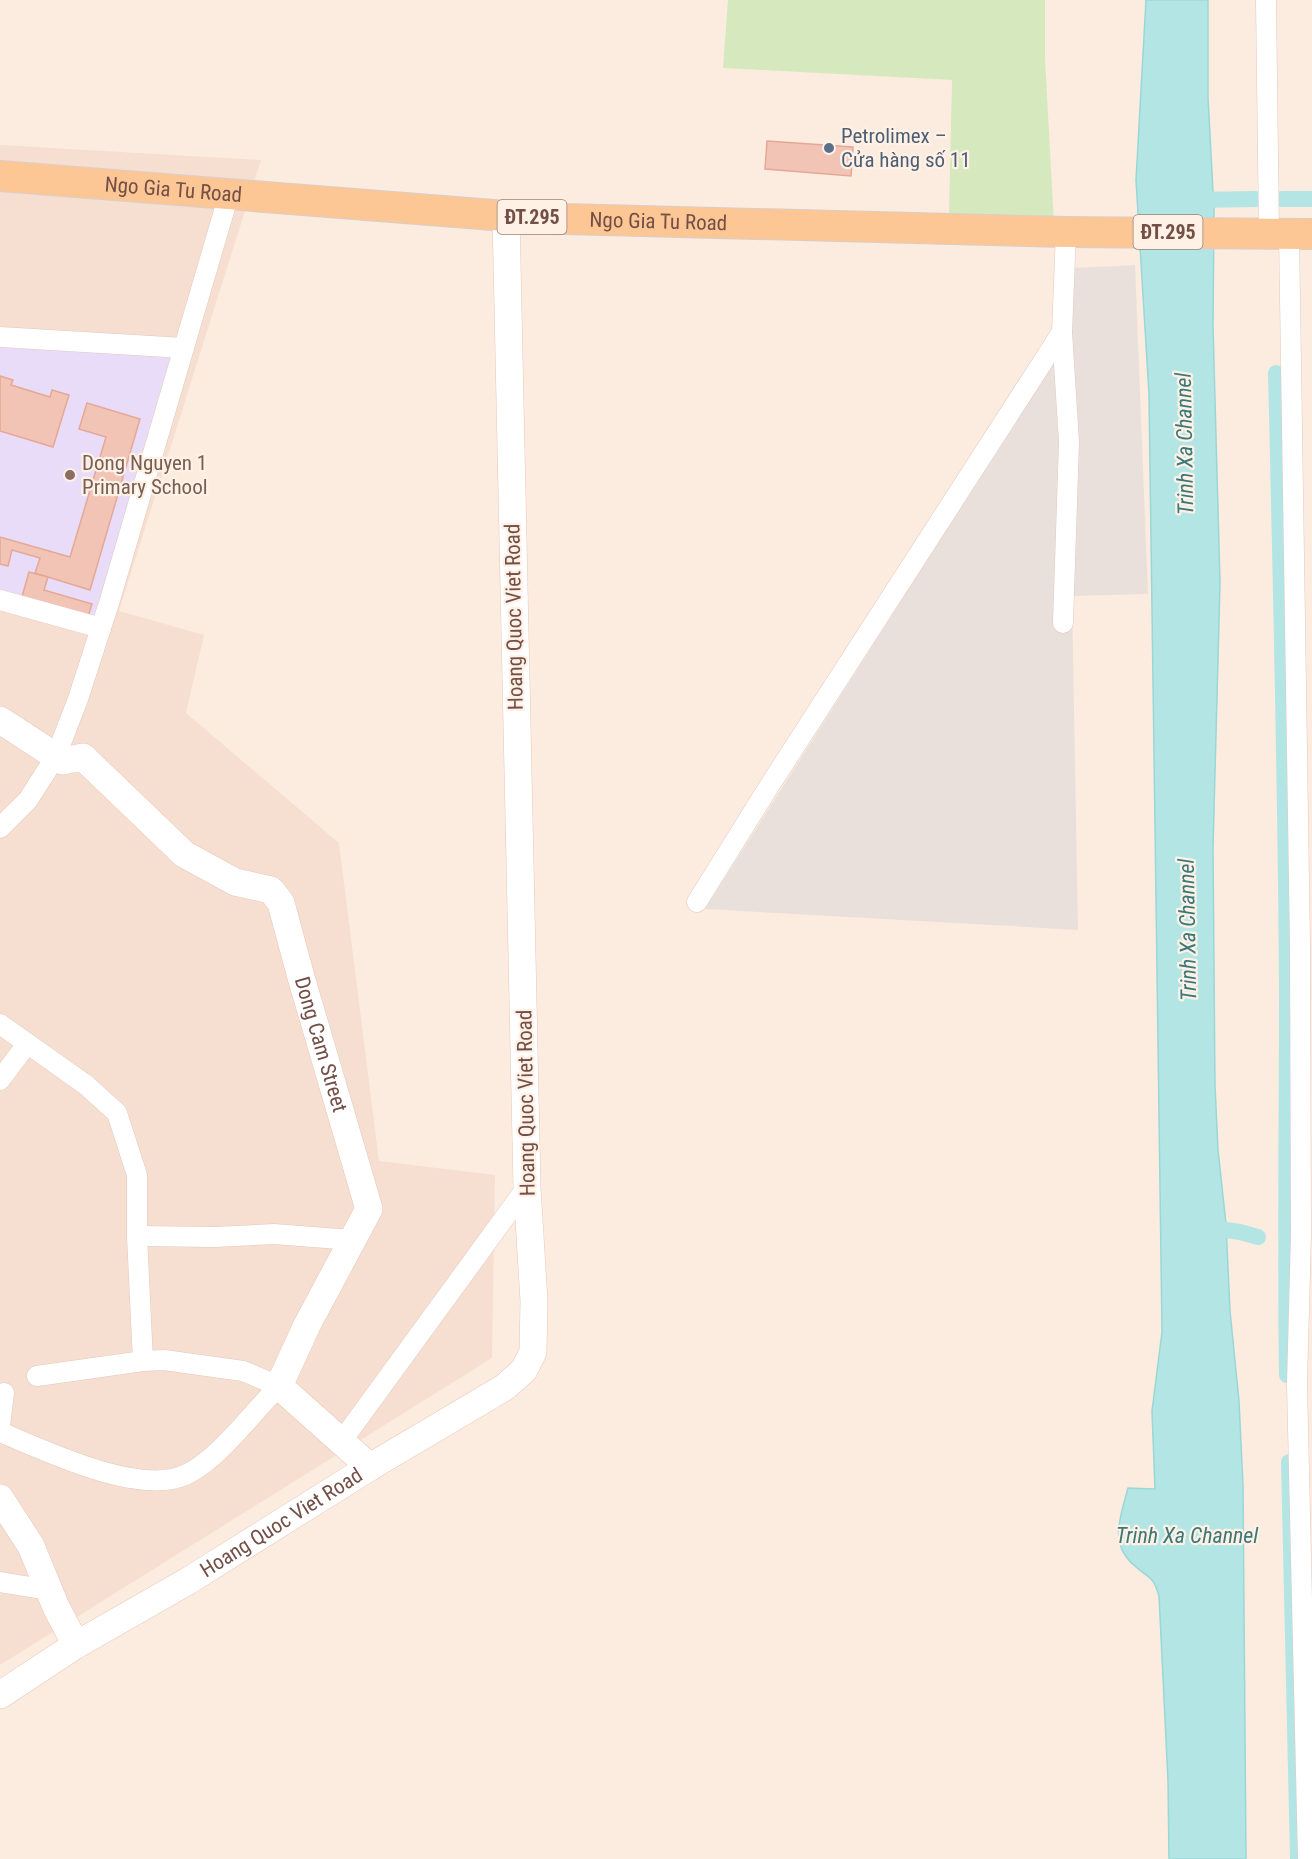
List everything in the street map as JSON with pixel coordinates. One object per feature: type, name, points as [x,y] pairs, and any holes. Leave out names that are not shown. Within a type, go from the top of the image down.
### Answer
[{"type":"main road","name":"Ngo Gia Tu Road","points":[[0,176],[506,216],[1066,232]]},
{"type":"main road","name":"ĐT.295","points":[[1066,232],[1290,233]]},
{"type":"street","points":[[1266,0],[1290,233],[1300,956],[1301,1235],[1297,1384],[1308,1859]]},
{"type":"street","points":[[0,828],[28,800],[56,756],[101,628],[229,194]]},
{"type":"street","name":"Hoang Quoc Viet Road","points":[[0,1695],[76,1645],[188,1581],[370,1467],[505,1387],[515,1380],[529,1363],[533,1352],[527,1187],[506,216]]},
{"type":"street","points":[[1063,623],[1069,442],[1062,332],[1066,232]]},
{"type":"street","points":[[697,902],[1062,332]]},
{"type":"street","points":[[0,337],[184,348]]},
{"type":"street","points":[[0,600],[101,628]]},
{"type":"street","name":"Dong Cam Street","points":[[0,720],[63,761],[83,757],[184,854],[235,882],[271,890],[281,903],[369,1209],[307,1325],[279,1386]]},
{"type":"street","points":[[0,1024],[86,1085],[117,1113],[137,1175],[142,1361]]},
{"type":"street","points":[[0,1080],[27,1044]]},
{"type":"street","points":[[341,1442],[527,1187]]},
{"type":"street","points":[[137,1236],[215,1237],[274,1234],[352,1240]]},
{"type":"street","points":[[37,1376],[164,1360],[243,1371],[279,1386],[370,1467]]},
{"type":"street","points":[[0,1432],[92,1468],[137,1479],[170,1479],[186,1474],[199,1466],[253,1415],[279,1386]]},
{"type":"street","points":[[0,1426],[3,1393]]},
{"type":"street","points":[[0,1498],[31,1546],[49,1590],[76,1645]]},
{"type":"street","points":[[0,1582],[49,1590]]},
{"type":"shaded area","points":[[0,145],[261,160],[119,611],[204,635],[186,713],[339,843],[379,1161],[495,1175],[492,1358],[0,1665]]},
{"type":"shaded area","points":[[1135,265],[1148,594],[1072,596],[1078,930],[705,909],[1069,337],[1071,268]]},
{"type":"shaded area","name":"Dong Nguyen 1 Primary School","points":[[0,345],[178,355],[94,623],[0,596]]},
{"type":"green space","points":[[728,0],[1045,0],[1045,59],[1054,224],[949,213],[952,80],[723,68]]},
{"type":"water","name":"Trinh Xa Channel","points":[[1146,0],[1208,0],[1208,97],[1214,210],[1213,326],[1220,583],[1213,848],[1215,1086],[1230,1311],[1239,1401],[1243,1485],[1246,1859],[1169,1859],[1168,1780],[1159,1596],[1151,1579],[1127,1558],[1119,1540],[1118,1530],[1128,1488],[1155,1489],[1152,1411],[1162,1332],[1149,394],[1136,180]]},
{"type":"building","points":[[767,141],[853,147],[851,176],[765,169]]},
{"type":"building","points":[[0,376],[13,380],[11,385],[50,397],[52,390],[69,395],[53,447],[0,431]]},
{"type":"building","points":[[87,403],[140,419],[90,590],[35,573],[40,558],[12,550],[8,566],[0,564],[0,537],[70,557],[106,437],[79,429]]},
{"type":"building","points":[[29,572],[48,577],[44,590],[92,604],[87,620],[21,600]]},
{"type":"waterway","points":[[1193,200],[1256,199]]},
{"type":"waterway","points":[[1282,199],[1312,199]]},
{"type":"waterway","points":[[1276,373],[1287,997],[1287,1375]]},
{"type":"waterway","points":[[1206,1227],[1258,1237]]},
{"type":"waterway","points":[[1289,1462],[1298,1859]]},
{"type":"place","name":"Petrolimex – Cửa hàng số 11","points":[[829,148]]},
{"type":"place","name":"Dong Nguyen 1 Primary School","points":[[70,475]]}]
